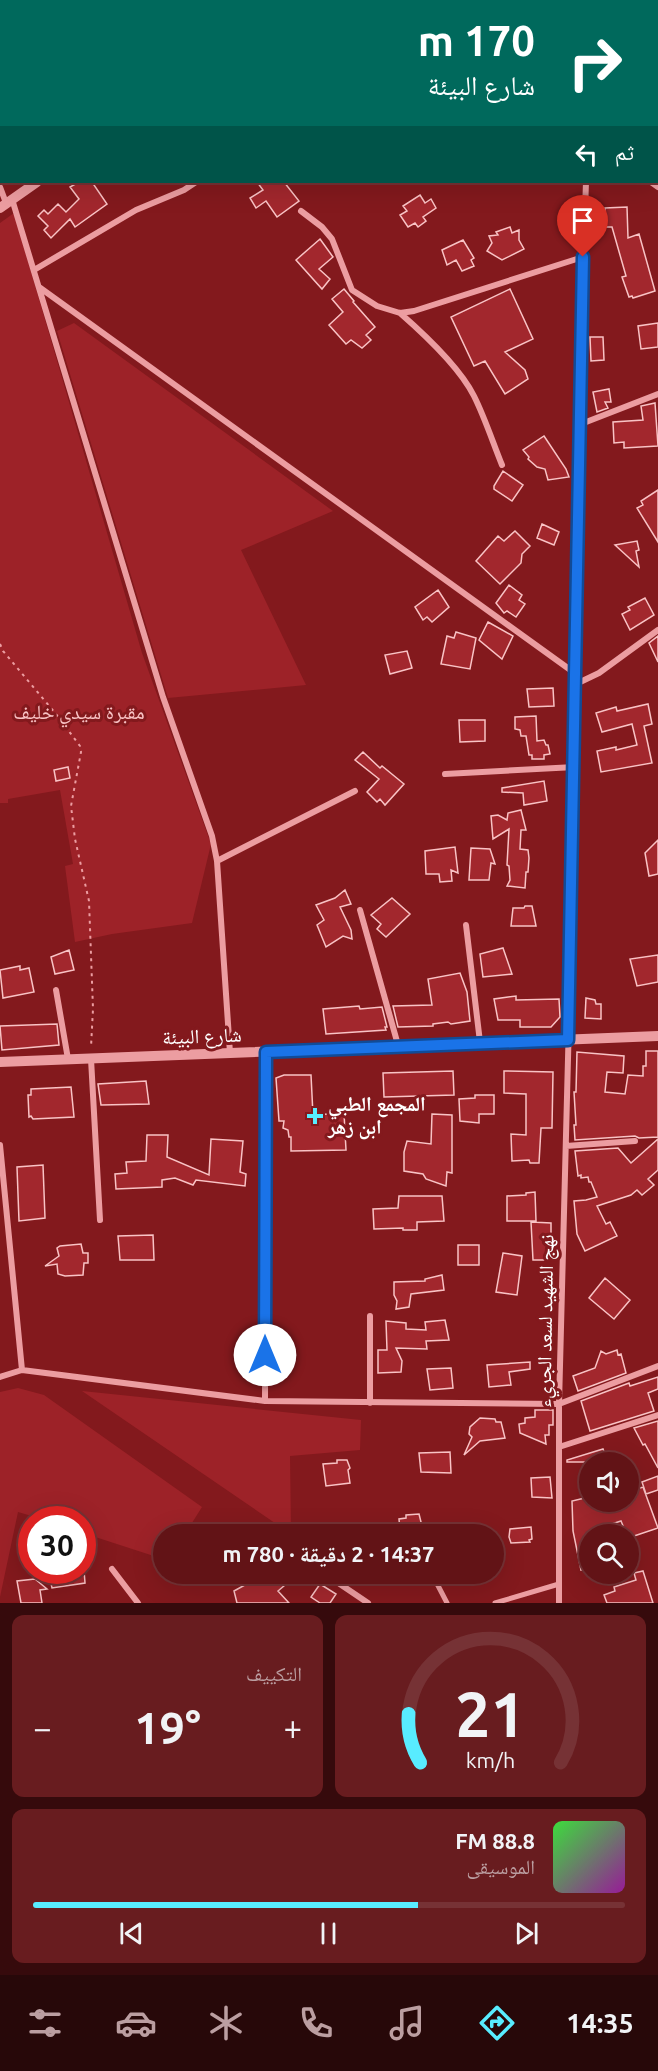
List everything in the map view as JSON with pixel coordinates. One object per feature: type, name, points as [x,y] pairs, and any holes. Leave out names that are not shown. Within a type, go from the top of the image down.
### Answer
[{"type":"street","points":[[6,203],[36,183]]},
{"type":"street","points":[[34,270],[136,210],[175,195],[194,183]]},
{"type":"street","name":"نهج الشهيد لسعد الجريء","points":[[559,1603],[559,1404],[575,767],[586,183]]},
{"type":"street","points":[[0,187],[34,270],[163,698],[213,836],[217,861],[230,1053]]},
{"type":"street","points":[[301,211],[322,227],[332,239],[352,290],[378,306],[400,313],[450,363],[474,395],[502,465]]},
{"type":"street","points":[[400,313],[414,311],[583,257]]},
{"type":"street","points":[[39,287],[576,674]]},
{"type":"street","points":[[581,424],[658,394]]},
{"type":"street","points":[[576,684],[599,673],[658,630]]},
{"type":"street","points":[[445,774],[575,767]]},
{"type":"street","points":[[217,861],[355,790]]},
{"type":"street","points":[[360,910],[398,1046]]},
{"type":"street","points":[[466,925],[480,1042]]},
{"type":"street","points":[[56,990],[69,1059]]},
{"type":"street","name":"شارع البيئة","points":[[0,1062],[658,1036]]},
{"type":"street","points":[[265,1401],[266,1052]]},
{"type":"street","points":[[91,1059],[100,1220]]},
{"type":"street","points":[[566,1146],[635,1141]]},
{"type":"street","points":[[0,1145],[22,1370]]},
{"type":"street","points":[[370,1316],[370,1402]]},
{"type":"street","points":[[0,1377],[22,1370],[265,1401],[559,1404],[658,1366]]},
{"type":"street","points":[[559,1448],[658,1415]]},
{"type":"street","points":[[112,1569],[138,1603]]},
{"type":"street","points":[[340,1584],[368,1603]]},
{"type":"street","points":[[437,1584],[447,1603]]},
{"type":"street","points":[[495,1603],[559,1584]]},
{"type":"path","points":[[0,645],[80,746],[81,752],[71,806],[73,831],[89,901],[93,1009],[91,1059]]},
{"type":"green space","name":"مقبرة سيدي خليف","points":[[14,213],[142,653],[211,844],[192,923],[112,934],[75,942],[65,866],[73,864],[60,790],[8,799],[8,803],[0,803],[0,223]]},
{"type":"green space","name":"مقبرة سيدي خليف","points":[[74,323],[333,511],[241,550],[306,685],[168,698],[57,331]]},
{"type":"green space","points":[[18,1388],[44,1395],[202,1507],[191,1524],[153,1524],[153,1556],[96,1537],[96,1506],[18,1506],[0,1597],[0,1392]]},
{"type":"green space","points":[[82,1391],[361,1420],[360,1450],[290,1456],[291,1524],[276,1524]]},
{"type":"building","points":[[77,183],[93,183],[107,204],[75,227],[70,219],[51,238],[44,230],[48,226],[38,216],[44,210],[48,214],[58,204],[66,212],[79,199],[70,187]]},
{"type":"building","points":[[258,183],[285,183],[299,201],[277,217],[266,201],[256,208],[250,198],[263,190]]},
{"type":"building","points":[[420,195],[425,203],[431,199],[436,208],[423,217],[426,221],[418,227],[415,223],[408,227],[400,215],[407,211],[403,206]]},
{"type":"building","points":[[627,207],[628,238],[639,234],[655,291],[633,298],[629,297],[622,277],[626,276],[612,227],[606,227],[605,208]]},
{"type":"building","points":[[510,227],[512,233],[519,230],[519,240],[524,249],[502,260],[487,251],[492,243],[489,236],[498,235],[496,232]]},
{"type":"building","points":[[320,239],[333,257],[319,269],[330,279],[322,289],[296,260]]},
{"type":"building","points":[[463,240],[474,258],[471,260],[474,266],[462,271],[456,260],[447,265],[442,250]]},
{"type":"building","points":[[344,289],[375,327],[366,335],[371,340],[362,348],[351,340],[346,344],[329,325],[343,312],[332,299]]},
{"type":"building","points":[[510,289],[533,339],[505,352],[525,370],[528,379],[505,394],[485,361],[474,366],[451,317]]},
{"type":"building","points":[[658,323],[658,347],[641,349],[638,326]]},
{"type":"building","points":[[590,337],[603,337],[604,360],[591,361]]},
{"type":"building","points":[[609,389],[611,402],[605,402],[608,408],[597,412],[593,392]]},
{"type":"building","points":[[655,403],[658,446],[624,448],[624,442],[614,443],[613,422],[643,420],[641,406]]},
{"type":"building","points":[[544,436],[569,477],[548,480],[545,469],[537,467],[528,459],[529,457],[523,450]]},
{"type":"building","points":[[503,471],[523,485],[512,501],[494,489]]},
{"type":"building","points":[[658,490],[658,542],[637,508],[643,505],[641,501]]},
{"type":"building","points":[[542,524],[559,532],[554,545],[537,538]]},
{"type":"building","points":[[515,531],[530,546],[522,554],[521,563],[500,584],[476,561],[498,536],[504,541]]},
{"type":"building","points":[[637,541],[639,550],[636,551],[639,567],[615,545]]},
{"type":"building","points":[[509,585],[522,595],[519,600],[525,604],[516,617],[507,611],[504,613],[496,603]]},
{"type":"building","points":[[438,590],[449,607],[432,622],[427,617],[423,620],[415,607]]},
{"type":"building","points":[[645,598],[654,615],[630,630],[622,614],[630,610],[628,607]]},
{"type":"building","points":[[488,622],[513,636],[502,659],[479,640]]},
{"type":"building","points":[[456,632],[476,638],[470,669],[441,664],[447,636],[454,638]]},
{"type":"building","points":[[658,636],[658,662],[649,643]]},
{"type":"building","points":[[407,651],[412,668],[390,674],[385,655]]},
{"type":"building","points":[[553,688],[554,706],[529,707],[527,689]]},
{"type":"building","points":[[648,704],[652,724],[644,726],[652,763],[601,772],[597,751],[616,747],[616,750],[637,745],[632,724],[602,732],[596,713],[616,707],[617,711]]},
{"type":"building","points":[[536,716],[537,741],[544,740],[550,754],[544,755],[544,759],[532,759],[532,755],[529,755],[526,736],[521,736],[520,730],[515,729],[515,717]]},
{"type":"building","points":[[459,720],[485,720],[485,741],[460,742]]},
{"type":"building","points":[[363,752],[380,768],[382,766],[404,784],[385,805],[380,799],[377,802],[367,792],[379,779],[355,760]]},
{"type":"building","points":[[68,767],[70,778],[56,781],[54,770]]},
{"type":"building","points":[[544,781],[547,801],[524,805],[523,793],[502,792],[502,788]]},
{"type":"building","points":[[521,810],[526,830],[521,830],[520,849],[528,850],[529,858],[525,888],[507,886],[510,880],[507,865],[509,829],[493,839],[491,816],[498,815],[507,820],[508,813]]},
{"type":"building","points":[[658,840],[658,874],[649,876],[645,853]]},
{"type":"building","points":[[455,847],[458,873],[451,870],[452,881],[440,882],[439,874],[426,874],[425,851]]},
{"type":"building","points":[[471,848],[490,849],[495,864],[491,863],[489,880],[469,880]]},
{"type":"building","points":[[345,890],[351,904],[340,907],[351,930],[352,939],[343,936],[326,947],[317,925],[324,920],[316,905],[335,898]]},
{"type":"building","points":[[392,898],[410,914],[386,937],[377,929],[381,924],[371,915]]},
{"type":"building","points":[[532,906],[536,926],[511,926],[513,908],[524,908]]},
{"type":"building","points":[[503,948],[512,974],[483,977],[480,954]]},
{"type":"building","points":[[69,950],[74,970],[55,974],[51,957]]},
{"type":"building","points":[[658,955],[658,982],[637,986],[630,959]]},
{"type":"building","points":[[20,966],[20,970],[29,968],[34,992],[3,998],[0,970]]},
{"type":"building","points":[[460,973],[467,992],[470,1021],[433,1024],[433,1026],[398,1027],[393,1006],[432,1005],[428,979]]},
{"type":"building","points":[[516,996],[516,1000],[559,999],[560,1017],[551,1027],[520,1027],[520,1020],[498,1020],[494,999]]},
{"type":"building","points":[[586,998],[595,1000],[596,1004],[601,1004],[601,1019],[585,1018]]},
{"type":"building","points":[[359,1006],[360,1009],[382,1007],[386,1030],[326,1034],[323,1009]]},
{"type":"building","points":[[57,1024],[59,1045],[2,1050],[0,1026]]},
{"type":"building","points":[[646,1051],[658,1051],[658,1137],[639,1138],[635,1136],[575,1140],[574,1092],[576,1092],[577,1052],[624,1056],[623,1073],[607,1072],[605,1092],[625,1094],[628,1075],[643,1076]]},
{"type":"building","points":[[453,1071],[454,1095],[384,1097],[383,1073]]},
{"type":"building","points":[[504,1071],[553,1072],[552,1128],[541,1128],[539,1163],[530,1163],[529,1160],[512,1161],[511,1134],[526,1135],[526,1094],[504,1093]]},
{"type":"building","points":[[284,1075],[311,1075],[313,1115],[344,1113],[346,1150],[291,1151],[291,1137],[289,1137],[288,1130],[283,1128],[284,1121],[279,1121],[276,1078]]},
{"type":"building","points":[[146,1081],[149,1104],[101,1105],[98,1084]]},
{"type":"building","points":[[71,1087],[74,1117],[33,1119],[29,1117],[28,1095],[31,1095],[31,1089]]},
{"type":"building","points":[[475,1095],[494,1095],[494,1114],[479,1114],[479,1123],[460,1121],[459,1099],[475,1098]]},
{"type":"building","points":[[432,1114],[452,1115],[452,1173],[447,1172],[446,1186],[426,1179],[423,1174],[404,1171],[404,1152],[407,1141],[431,1144]]},
{"type":"building","points":[[147,1135],[168,1135],[167,1157],[209,1175],[211,1139],[243,1141],[240,1172],[246,1174],[245,1186],[196,1180],[193,1185],[175,1178],[162,1180],[162,1187],[116,1189],[115,1174],[127,1173],[126,1162],[146,1161]]},
{"type":"building","points":[[658,1139],[658,1170],[648,1179],[654,1185],[642,1195],[637,1190],[631,1195],[597,1206],[606,1224],[610,1222],[617,1236],[585,1251],[577,1234],[574,1201],[597,1197],[588,1177],[578,1176],[575,1151],[618,1148],[631,1163]]},
{"type":"building","points":[[43,1165],[45,1218],[19,1221],[17,1167]]},
{"type":"building","points":[[535,1192],[536,1221],[507,1221],[507,1196]]},
{"type":"building","points":[[399,1196],[442,1196],[444,1221],[417,1222],[417,1230],[374,1229],[373,1209],[398,1208]]},
{"type":"building","points":[[531,1222],[551,1223],[551,1260],[533,1260]]},
{"type":"building","points":[[153,1235],[154,1260],[120,1260],[118,1236]]},
{"type":"building","points":[[81,1244],[83,1253],[88,1253],[88,1263],[84,1263],[83,1275],[65,1276],[58,1274],[57,1264],[45,1266],[59,1256],[57,1248],[60,1246]]},
{"type":"building","points":[[458,1245],[479,1245],[479,1265],[458,1265]]},
{"type":"building","points":[[503,1253],[522,1256],[517,1295],[496,1292]]},
{"type":"building","points":[[442,1275],[444,1290],[411,1294],[409,1307],[396,1309],[394,1282],[425,1281],[425,1279]]},
{"type":"building","points":[[605,1278],[630,1300],[614,1319],[589,1298]]},
{"type":"building","points":[[445,1320],[449,1340],[426,1341],[427,1349],[396,1348],[402,1361],[401,1372],[378,1373],[378,1350],[387,1350],[386,1321],[406,1323],[406,1329],[426,1330],[425,1322]]},
{"type":"building","points":[[617,1350],[618,1355],[621,1354],[626,1373],[578,1391],[573,1376],[595,1368],[601,1351],[606,1354]]},
{"type":"building","points":[[530,1362],[530,1369],[509,1372],[511,1385],[489,1387],[487,1365]]},
{"type":"building","points":[[451,1368],[453,1388],[430,1390],[427,1369]]},
{"type":"building","points":[[658,1377],[658,1389],[648,1393],[654,1411],[590,1431],[581,1401],[629,1383],[630,1386]]},
{"type":"building","points":[[535,1410],[553,1410],[553,1425],[549,1425],[549,1435],[545,1435],[546,1444],[520,1433],[519,1424],[525,1423],[525,1418],[535,1417]]},
{"type":"building","points":[[480,1418],[495,1419],[496,1422],[501,1422],[505,1438],[480,1441],[464,1455],[472,1437],[469,1434],[470,1427]]},
{"type":"building","points":[[658,1421],[658,1468],[634,1428]]},
{"type":"building","points":[[450,1452],[451,1473],[421,1472],[419,1453]]},
{"type":"building","points":[[579,1456],[579,1462],[567,1462],[567,1460]]},
{"type":"building","points":[[337,1460],[347,1460],[350,1468],[348,1470],[350,1483],[326,1486],[323,1464],[337,1463]]},
{"type":"building","points":[[658,1476],[658,1490],[646,1494],[642,1482]]},
{"type":"building","points":[[550,1477],[552,1498],[532,1497],[531,1478]]},
{"type":"building","points":[[643,1487],[658,1528],[639,1534],[639,1524],[622,1524],[621,1521],[612,1524],[579,1524],[579,1560],[573,1531],[572,1501],[579,1499],[579,1512],[639,1512],[639,1488]]},
{"type":"building","points":[[419,1514],[422,1524],[399,1524],[399,1519],[406,1518],[406,1515]]},
{"type":"building","points":[[531,1527],[530,1542],[511,1543],[510,1529]]},
{"type":"building","points":[[643,1571],[653,1603],[607,1603],[604,1595],[615,1591],[614,1587],[623,1584],[639,1584],[639,1572]]},
{"type":"building","points":[[17,1581],[18,1584],[41,1584],[47,1589],[40,1590],[42,1603],[21,1603]]},
{"type":"building","points":[[51,1584],[78,1584],[52,1588]]},
{"type":"building","points":[[247,1584],[286,1584],[278,1591],[289,1603],[237,1603],[234,1591]]},
{"type":"building","points":[[320,1584],[336,1594],[330,1603],[320,1603],[311,1597]]},
{"type":"place","name":"المجمع الطبي ابن زهر","points":[[315,1116]]},
{"type":"route","points":[[265,1355],[266,1052],[568,1040],[583,257]]}]
